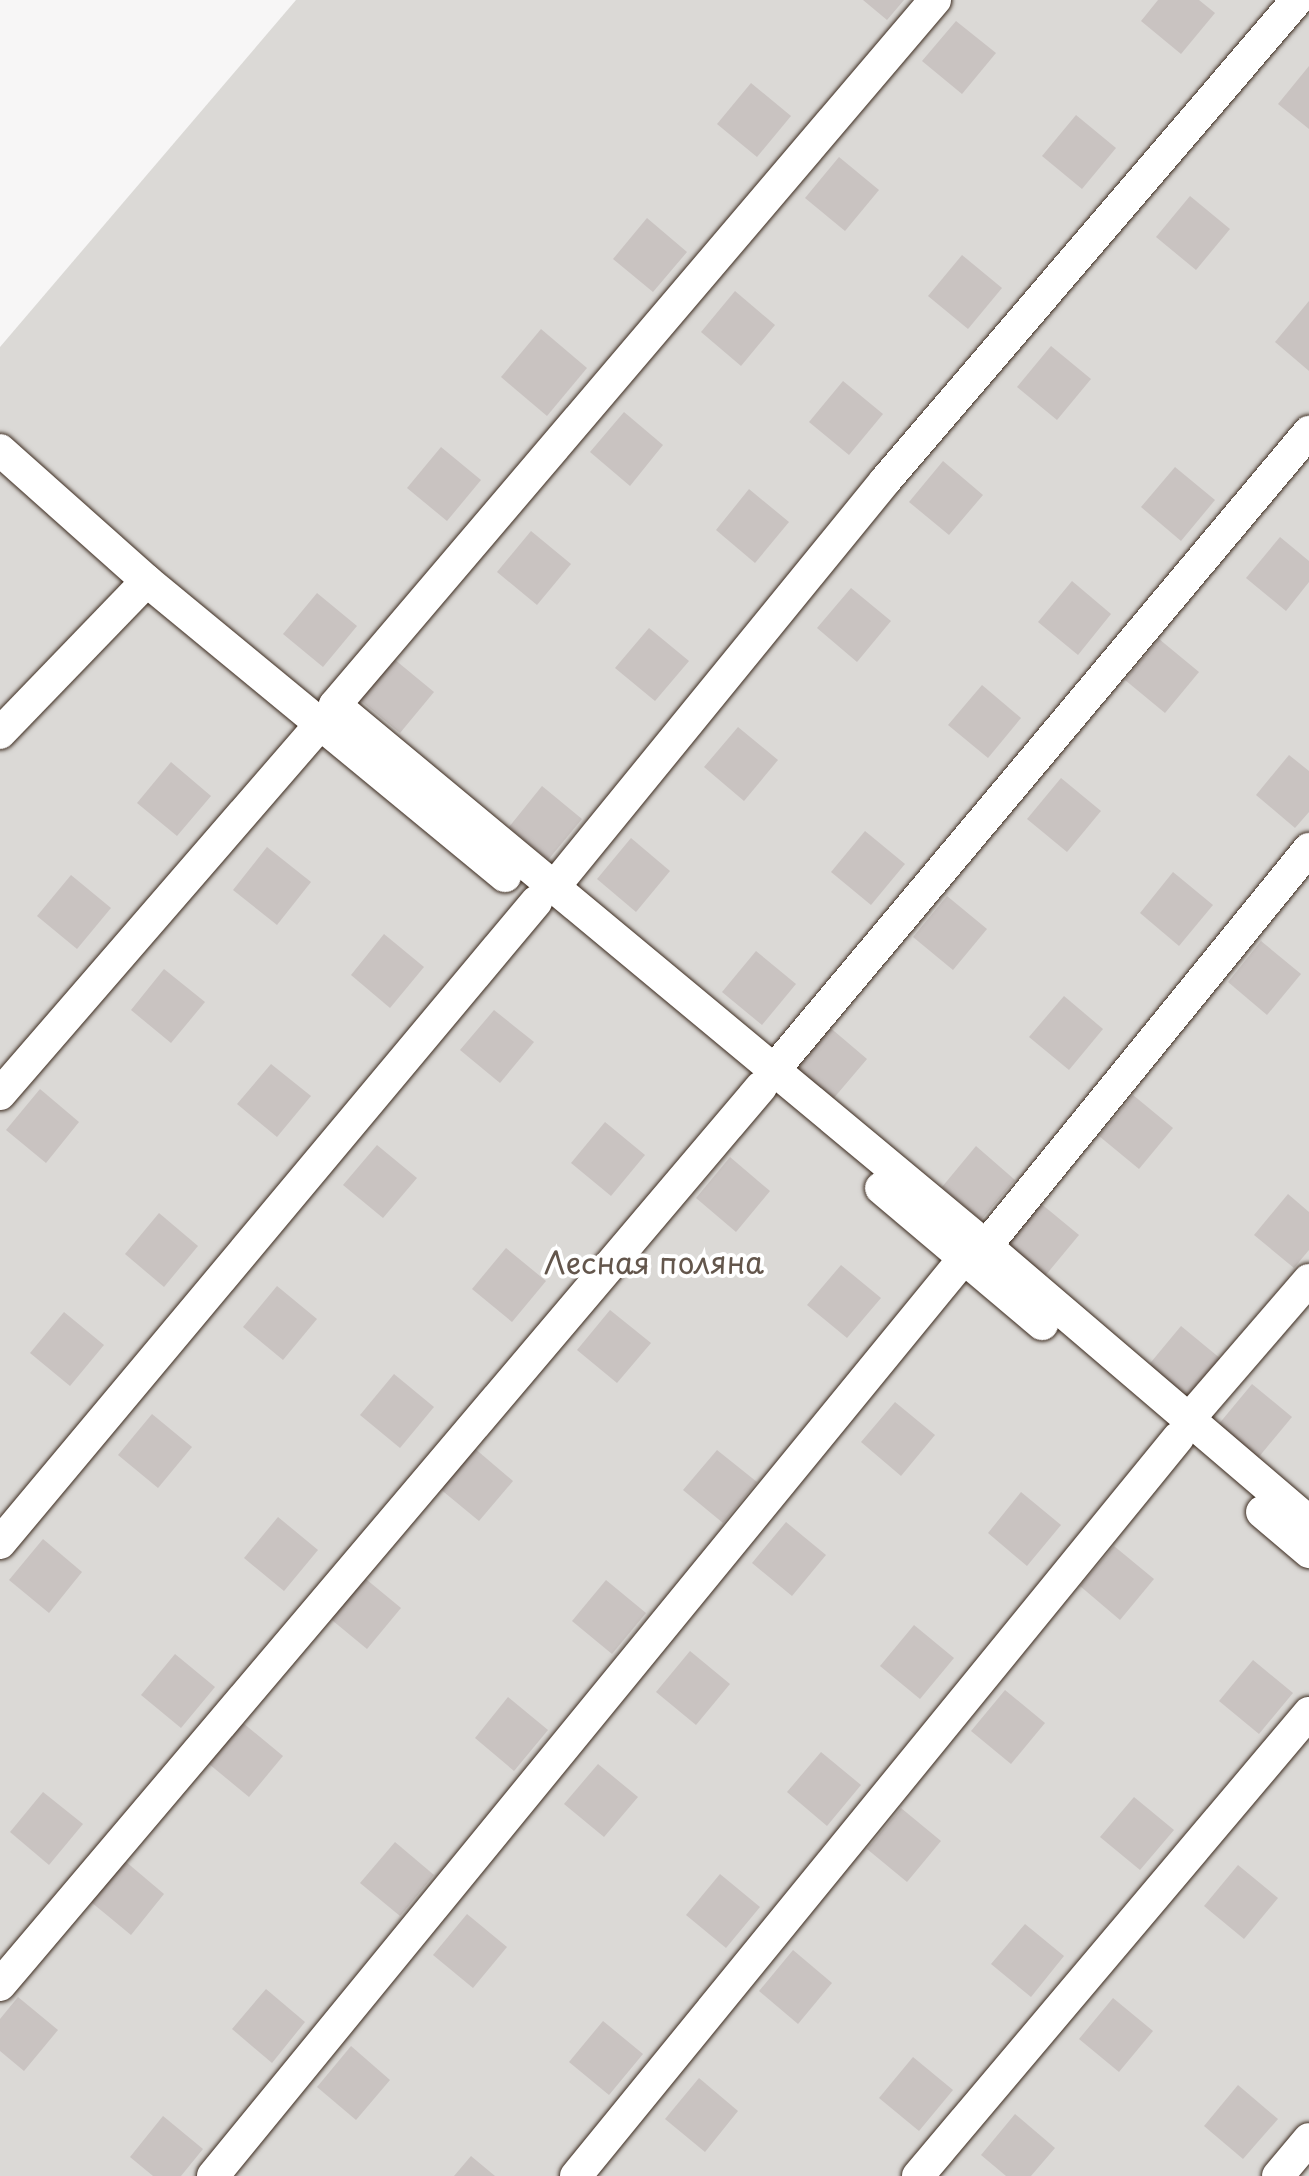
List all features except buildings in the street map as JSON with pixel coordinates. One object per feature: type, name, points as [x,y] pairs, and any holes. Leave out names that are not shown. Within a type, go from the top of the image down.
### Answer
[{"type":"street","points":[[934,0],[334,705],[545,894],[1183,1429],[1309,1552]]},
{"type":"street","points":[[0,1544],[885,481],[1297,0]]},
{"type":"street","points":[[0,1985],[1309,432]]},
{"type":"street","points":[[0,450],[147,581],[320,724],[545,894]]},
{"type":"street","points":[[0,733],[147,581]]},
{"type":"street","points":[[0,1094],[320,724]]},
{"type":"street","points":[[213,2176],[1309,849]]},
{"type":"street","points":[[576,2176],[1183,1429],[1309,1280]]},
{"type":"street","points":[[1183,1429],[1309,1522]]},
{"type":"street","points":[[918,2176],[1309,1713]]},
{"type":"street","points":[[1278,2176],[1309,2140]]},
{"type":"green space","name":"Лесная поляна","points":[[296,0],[1309,0],[1309,2176],[0,2176],[0,347]]}]
